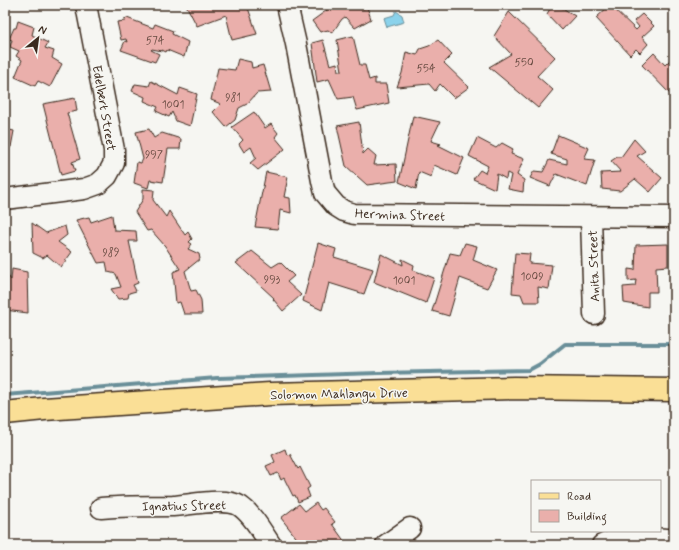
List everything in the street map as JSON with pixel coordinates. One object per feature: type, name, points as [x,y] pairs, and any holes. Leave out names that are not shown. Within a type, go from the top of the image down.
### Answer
[{"type":"main road","name":"Solomon Mahlangu Drive","points":[[5,413],[44,409],[270,394],[514,388],[674,390]]},
{"type":"street","name":"Edelbert Street","points":[[5,199],[84,189],[98,184],[107,176],[114,163],[114,150],[86,5]]},
{"type":"street","name":"Hermina Street","points":[[287,5],[325,193],[336,206],[344,211],[354,214],[674,217]]},
{"type":"street","name":"Anita Street","points":[[591,217],[594,314]]},
{"type":"street","name":"Ignatius Street","points":[[102,508],[173,506],[219,502],[231,503],[239,506],[245,511],[271,545]]},
{"type":"street","points":[[386,545],[410,528]]},
{"type":"street","points":[[602,545],[607,542],[623,539],[674,539]]},
{"type":"water","points":[[396,11],[402,15],[404,22],[387,27],[384,18],[394,15]]},
{"type":"building","points":[[186,5],[247,5],[257,34],[232,40],[226,15],[197,26]]},
{"type":"building","points":[[334,5],[361,5],[363,9],[367,7],[371,19],[355,28],[345,17],[332,33],[328,30],[320,32],[312,21]]},
{"type":"building","points":[[552,5],[558,5],[575,16],[562,30],[547,14]]},
{"type":"building","points":[[610,5],[636,30],[639,27],[634,21],[642,14],[654,26],[642,37],[648,44],[640,53],[636,49],[630,55],[596,18]]},
{"type":"building","points":[[509,12],[555,57],[537,76],[553,90],[538,108],[489,67],[511,54],[494,36]]},
{"type":"building","points":[[127,18],[153,28],[155,24],[173,31],[172,34],[188,42],[184,57],[167,50],[166,52],[152,49],[151,50],[159,54],[155,62],[121,50],[125,41],[127,42],[126,39],[121,40],[117,22],[125,21],[124,19]]},
{"type":"building","points":[[18,21],[34,27],[32,35],[48,43],[45,48],[54,51],[52,58],[62,64],[50,87],[38,81],[35,86],[15,77],[22,60],[16,56],[19,51],[10,47],[12,40],[9,39],[14,28],[16,28]]},
{"type":"building","points":[[353,36],[360,65],[365,65],[369,80],[375,78],[375,84],[386,84],[389,103],[357,110],[353,97],[338,99],[329,79],[317,82],[312,43],[323,40],[330,65],[337,63],[338,71],[342,71],[337,40]]},
{"type":"building","points":[[438,40],[452,55],[444,63],[469,87],[454,98],[440,84],[435,91],[429,84],[397,87],[402,73],[406,52],[417,55],[420,49],[429,46]]},
{"type":"building","points":[[654,53],[665,65],[674,56],[674,90],[670,94],[642,65]]},
{"type":"building","points":[[238,59],[251,62],[252,68],[263,65],[271,92],[257,93],[247,104],[239,108],[235,120],[226,127],[213,112],[221,104],[211,100],[218,68],[235,70]]},
{"type":"building","points":[[151,81],[178,95],[180,88],[197,94],[190,126],[176,121],[172,112],[169,117],[156,111],[158,107],[144,101],[145,97],[132,91],[135,84],[149,86]]},
{"type":"building","points":[[75,98],[77,111],[67,113],[80,159],[72,162],[75,171],[61,175],[43,104]]},
{"type":"building","points":[[254,112],[265,128],[271,124],[278,133],[275,137],[285,149],[258,170],[250,163],[256,158],[251,147],[244,152],[239,144],[243,140],[232,127]]},
{"type":"building","points":[[413,116],[440,122],[431,141],[441,144],[438,145],[464,158],[457,175],[434,165],[431,177],[419,172],[416,189],[399,182]]},
{"type":"building","points":[[359,122],[363,154],[368,149],[376,156],[374,165],[396,164],[397,181],[367,185],[346,166],[337,126]]},
{"type":"building","points":[[5,129],[14,131],[11,147],[6,151]]},
{"type":"building","points":[[149,129],[154,138],[162,133],[181,139],[180,149],[168,149],[163,182],[150,180],[148,188],[134,183],[137,162],[141,163],[143,159],[136,132]]},
{"type":"building","points":[[558,135],[589,148],[584,159],[595,160],[587,186],[556,174],[550,186],[530,178],[534,171],[543,172],[549,160],[567,164],[567,159],[551,154]]},
{"type":"building","points":[[477,138],[496,148],[502,143],[513,149],[511,154],[524,159],[517,175],[524,180],[523,192],[508,189],[511,175],[507,173],[506,179],[497,174],[495,189],[473,179],[480,170],[485,173],[488,166],[469,156]]},
{"type":"building","points":[[634,139],[645,151],[637,156],[662,178],[650,192],[635,179],[620,191],[602,189],[601,173],[621,172],[611,161],[617,157],[621,157]]},
{"type":"building","points":[[266,172],[288,177],[284,197],[290,198],[291,213],[280,210],[278,229],[255,227]]},
{"type":"building","points":[[143,189],[154,190],[153,200],[166,217],[169,211],[185,235],[188,232],[192,239],[189,242],[192,244],[188,249],[199,254],[200,259],[185,271],[191,291],[196,290],[201,300],[202,314],[184,314],[180,302],[176,303],[173,272],[180,269],[165,246],[151,230],[147,231],[135,212],[143,199]]},
{"type":"building","points":[[112,215],[114,230],[136,231],[137,241],[129,241],[138,283],[133,285],[136,291],[129,293],[128,298],[118,299],[111,289],[121,287],[116,274],[108,272],[106,262],[98,263],[76,220],[89,217],[91,222]]},
{"type":"building","points":[[32,223],[46,233],[65,226],[67,235],[58,242],[72,252],[61,267],[47,255],[43,258],[33,253]]},
{"type":"building","points":[[318,243],[336,249],[334,257],[373,269],[364,294],[329,283],[322,310],[303,301]]},
{"type":"building","points":[[465,243],[477,246],[473,260],[497,270],[487,288],[460,278],[449,316],[432,311],[450,253],[460,255]]},
{"type":"building","points":[[668,244],[668,266],[656,267],[657,292],[648,292],[648,307],[624,303],[623,287],[635,286],[636,280],[628,281],[628,269],[635,270],[636,245]]},
{"type":"building","points":[[252,251],[272,267],[280,262],[294,276],[287,282],[301,295],[283,311],[273,299],[274,298],[236,263]]},
{"type":"building","points":[[515,253],[530,254],[529,263],[552,265],[549,289],[538,287],[539,302],[524,302],[521,294],[512,293]]},
{"type":"building","points":[[381,254],[403,265],[402,259],[414,265],[413,270],[434,278],[426,303],[374,282]]},
{"type":"building","points":[[12,269],[27,272],[28,313],[5,310],[5,272],[11,280]]},
{"type":"building","points":[[285,449],[287,455],[290,454],[298,469],[300,467],[310,487],[307,489],[310,497],[298,502],[295,495],[293,496],[284,478],[281,480],[278,473],[271,476],[266,466],[275,462],[272,455]]},
{"type":"building","points":[[316,503],[321,510],[324,508],[335,522],[332,524],[345,542],[340,545],[302,545],[281,518],[299,504],[305,511]]},
{"type":"waterway","points":[[5,395],[217,378],[529,370],[540,364],[565,344],[674,344]]}]
